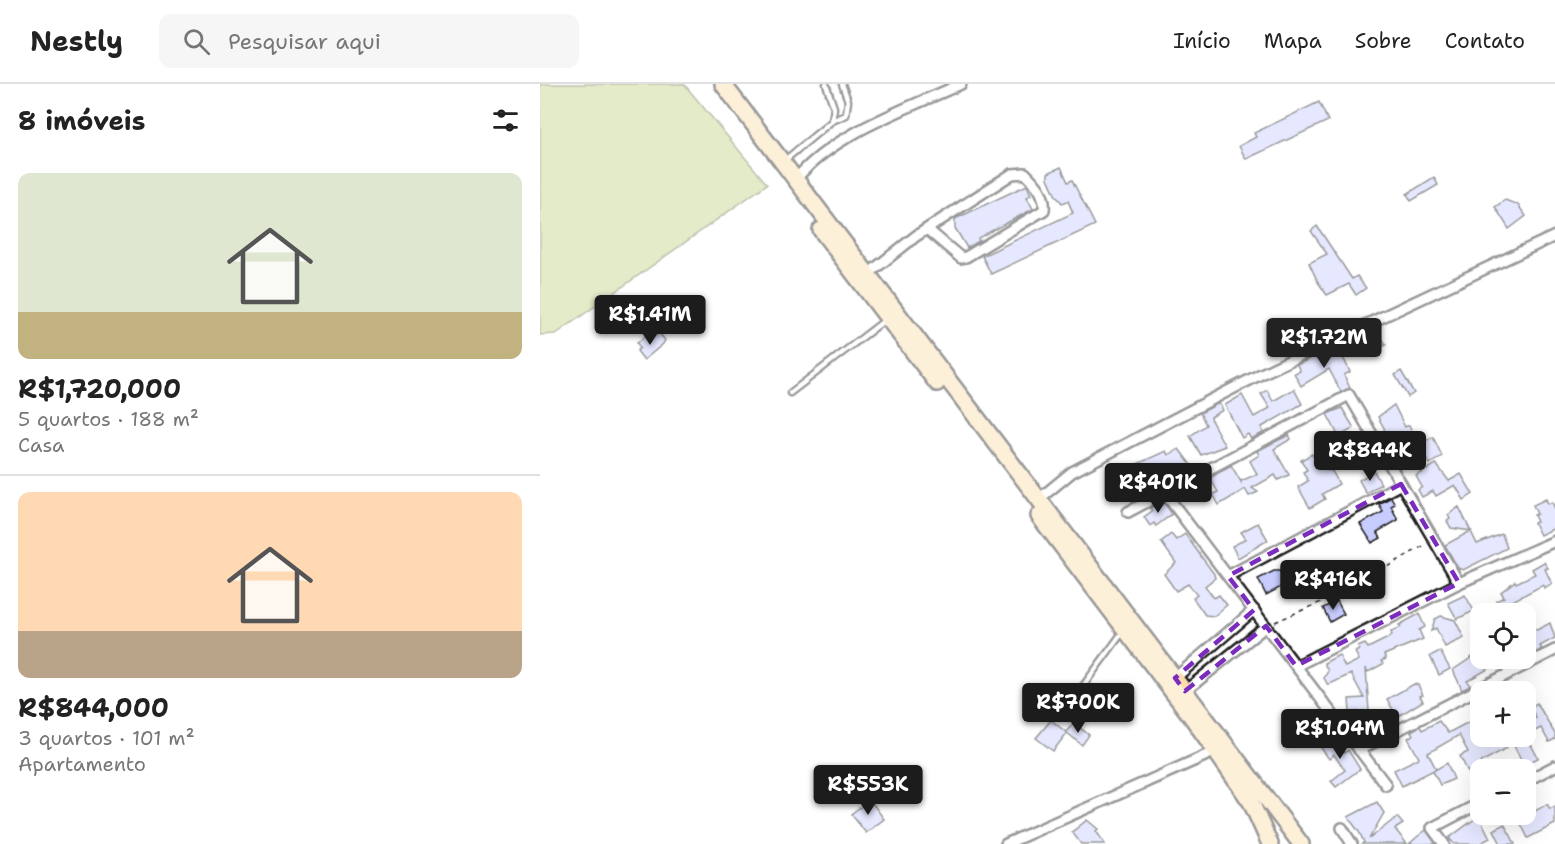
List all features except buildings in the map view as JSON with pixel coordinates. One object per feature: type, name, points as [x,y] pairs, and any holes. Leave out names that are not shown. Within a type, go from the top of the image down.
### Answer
[{"type":"main road","points":[[711,84],[1216,751],[1251,802],[1270,844]]},
{"type":"main road","points":[[723,84],[1300,844]]},
{"type":"street","points":[[796,179],[806,167],[844,138],[961,84]]},
{"type":"street","points":[[868,274],[927,229],[1012,174],[1025,173],[1039,188],[1045,203],[1044,210],[966,257],[961,258],[927,229]]},
{"type":"street","points":[[1039,499],[1072,472],[1261,374],[1555,236]]},
{"type":"street","points":[[1128,512],[1349,395],[1459,583]]},
{"type":"street","points":[[1228,576],[1401,484]]},
{"type":"street","points":[[1164,492],[1386,785]]},
{"type":"street","points":[[1296,666],[1459,583],[1555,541]]},
{"type":"street","points":[[1175,678],[1254,610]]},
{"type":"street","points":[[1185,691],[1266,626]]},
{"type":"street","points":[[1214,644],[1226,658]]},
{"type":"street","points":[[1359,750],[1555,650]]},
{"type":"street","points":[[1006,844],[1216,751]]},
{"type":"street","points":[[1536,776],[1555,766]]},
{"type":"street","points":[[1444,844],[1432,828],[1470,808]]},
{"type":"street","points":[[1342,828],[1352,844]]},
{"type":"lane","points":[[826,84],[834,108],[832,121]]},
{"type":"lane","points":[[783,162],[832,121],[846,115],[848,108],[842,84]]},
{"type":"lane","points":[[790,393],[888,318]]},
{"type":"lane","points":[[1069,705],[1124,630]]},
{"type":"path","points":[[1266,626],[1342,593],[1434,540]]},
{"type":"highlighted area","points":[[1401,484],[1459,583],[1296,666],[1266,626],[1185,691],[1175,678],[1254,610],[1228,576]]},
{"type":"green space","points":[[540,84],[684,84],[767,184],[556,334],[540,335]]}]
